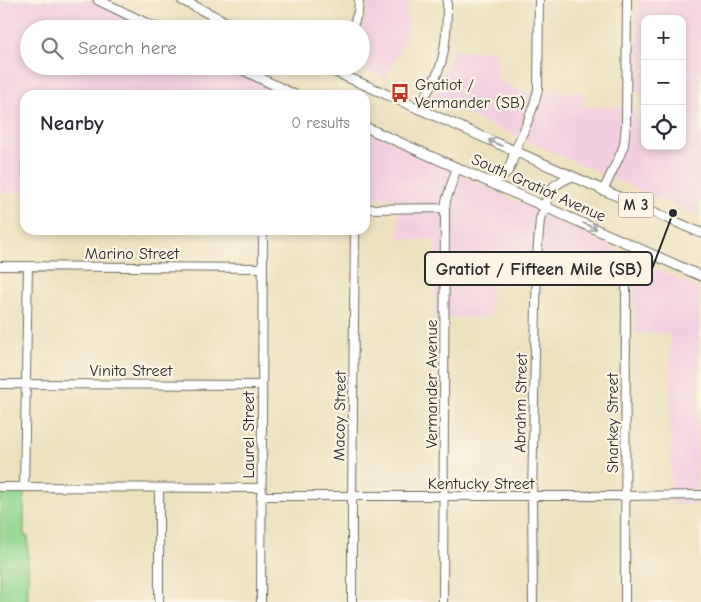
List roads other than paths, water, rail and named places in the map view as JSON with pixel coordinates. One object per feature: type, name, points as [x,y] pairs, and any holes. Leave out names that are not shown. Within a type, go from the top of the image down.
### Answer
[{"type":"main road","points":[[98,0],[139,20]]},
{"type":"main road","points":[[182,0],[222,20]]},
{"type":"main road","points":[[254,75],[285,90]]},
{"type":"main road","name":"South Gratiot Avenue","points":[[347,75],[418,109],[701,233]]},
{"type":"main road","name":"South Gratiot Avenue","points":[[370,129],[701,276]]},
{"type":"main road","points":[[490,182],[501,178],[507,173],[515,151]]},
{"type":"main road","points":[[546,207],[548,192],[572,176]]},
{"type":"street","points":[[355,20],[358,12],[358,0]]},
{"type":"street","points":[[418,109],[437,73],[443,56],[447,0]]},
{"type":"street","points":[[515,151],[531,113],[538,89],[539,0]]},
{"type":"street","points":[[603,191],[624,146],[626,124],[627,0]]},
{"type":"street","name":"Vermander Avenue","points":[[443,602],[445,208],[457,167]]},
{"type":"street","name":"Abrahm Street","points":[[532,602],[532,496],[538,236],[540,219],[546,207]]},
{"type":"street","points":[[370,209],[445,208]]},
{"type":"street","name":"Laurel Street","points":[[261,602],[263,235]]},
{"type":"street","name":"Macoy Street","points":[[352,602],[355,235]]},
{"type":"street","name":"Sharkey Street","points":[[625,602],[626,286],[627,274],[636,246]]},
{"type":"street","name":"Marino Street","points":[[0,266],[263,268]]},
{"type":"street","points":[[24,487],[28,266]]},
{"type":"street","name":"Vinita Street","points":[[0,384],[262,385]]},
{"type":"street","name":"Kentucky Street","points":[[0,487],[158,488],[352,496],[701,495]]},
{"type":"street","points":[[158,488],[159,602]]},
{"type":"place","name":"Gratiot / Vermander (SB)","points":[[400,93]]},
{"type":"place","name":"Gratiot / Fifteen Mile (SB)","points":[[673,213]]}]
